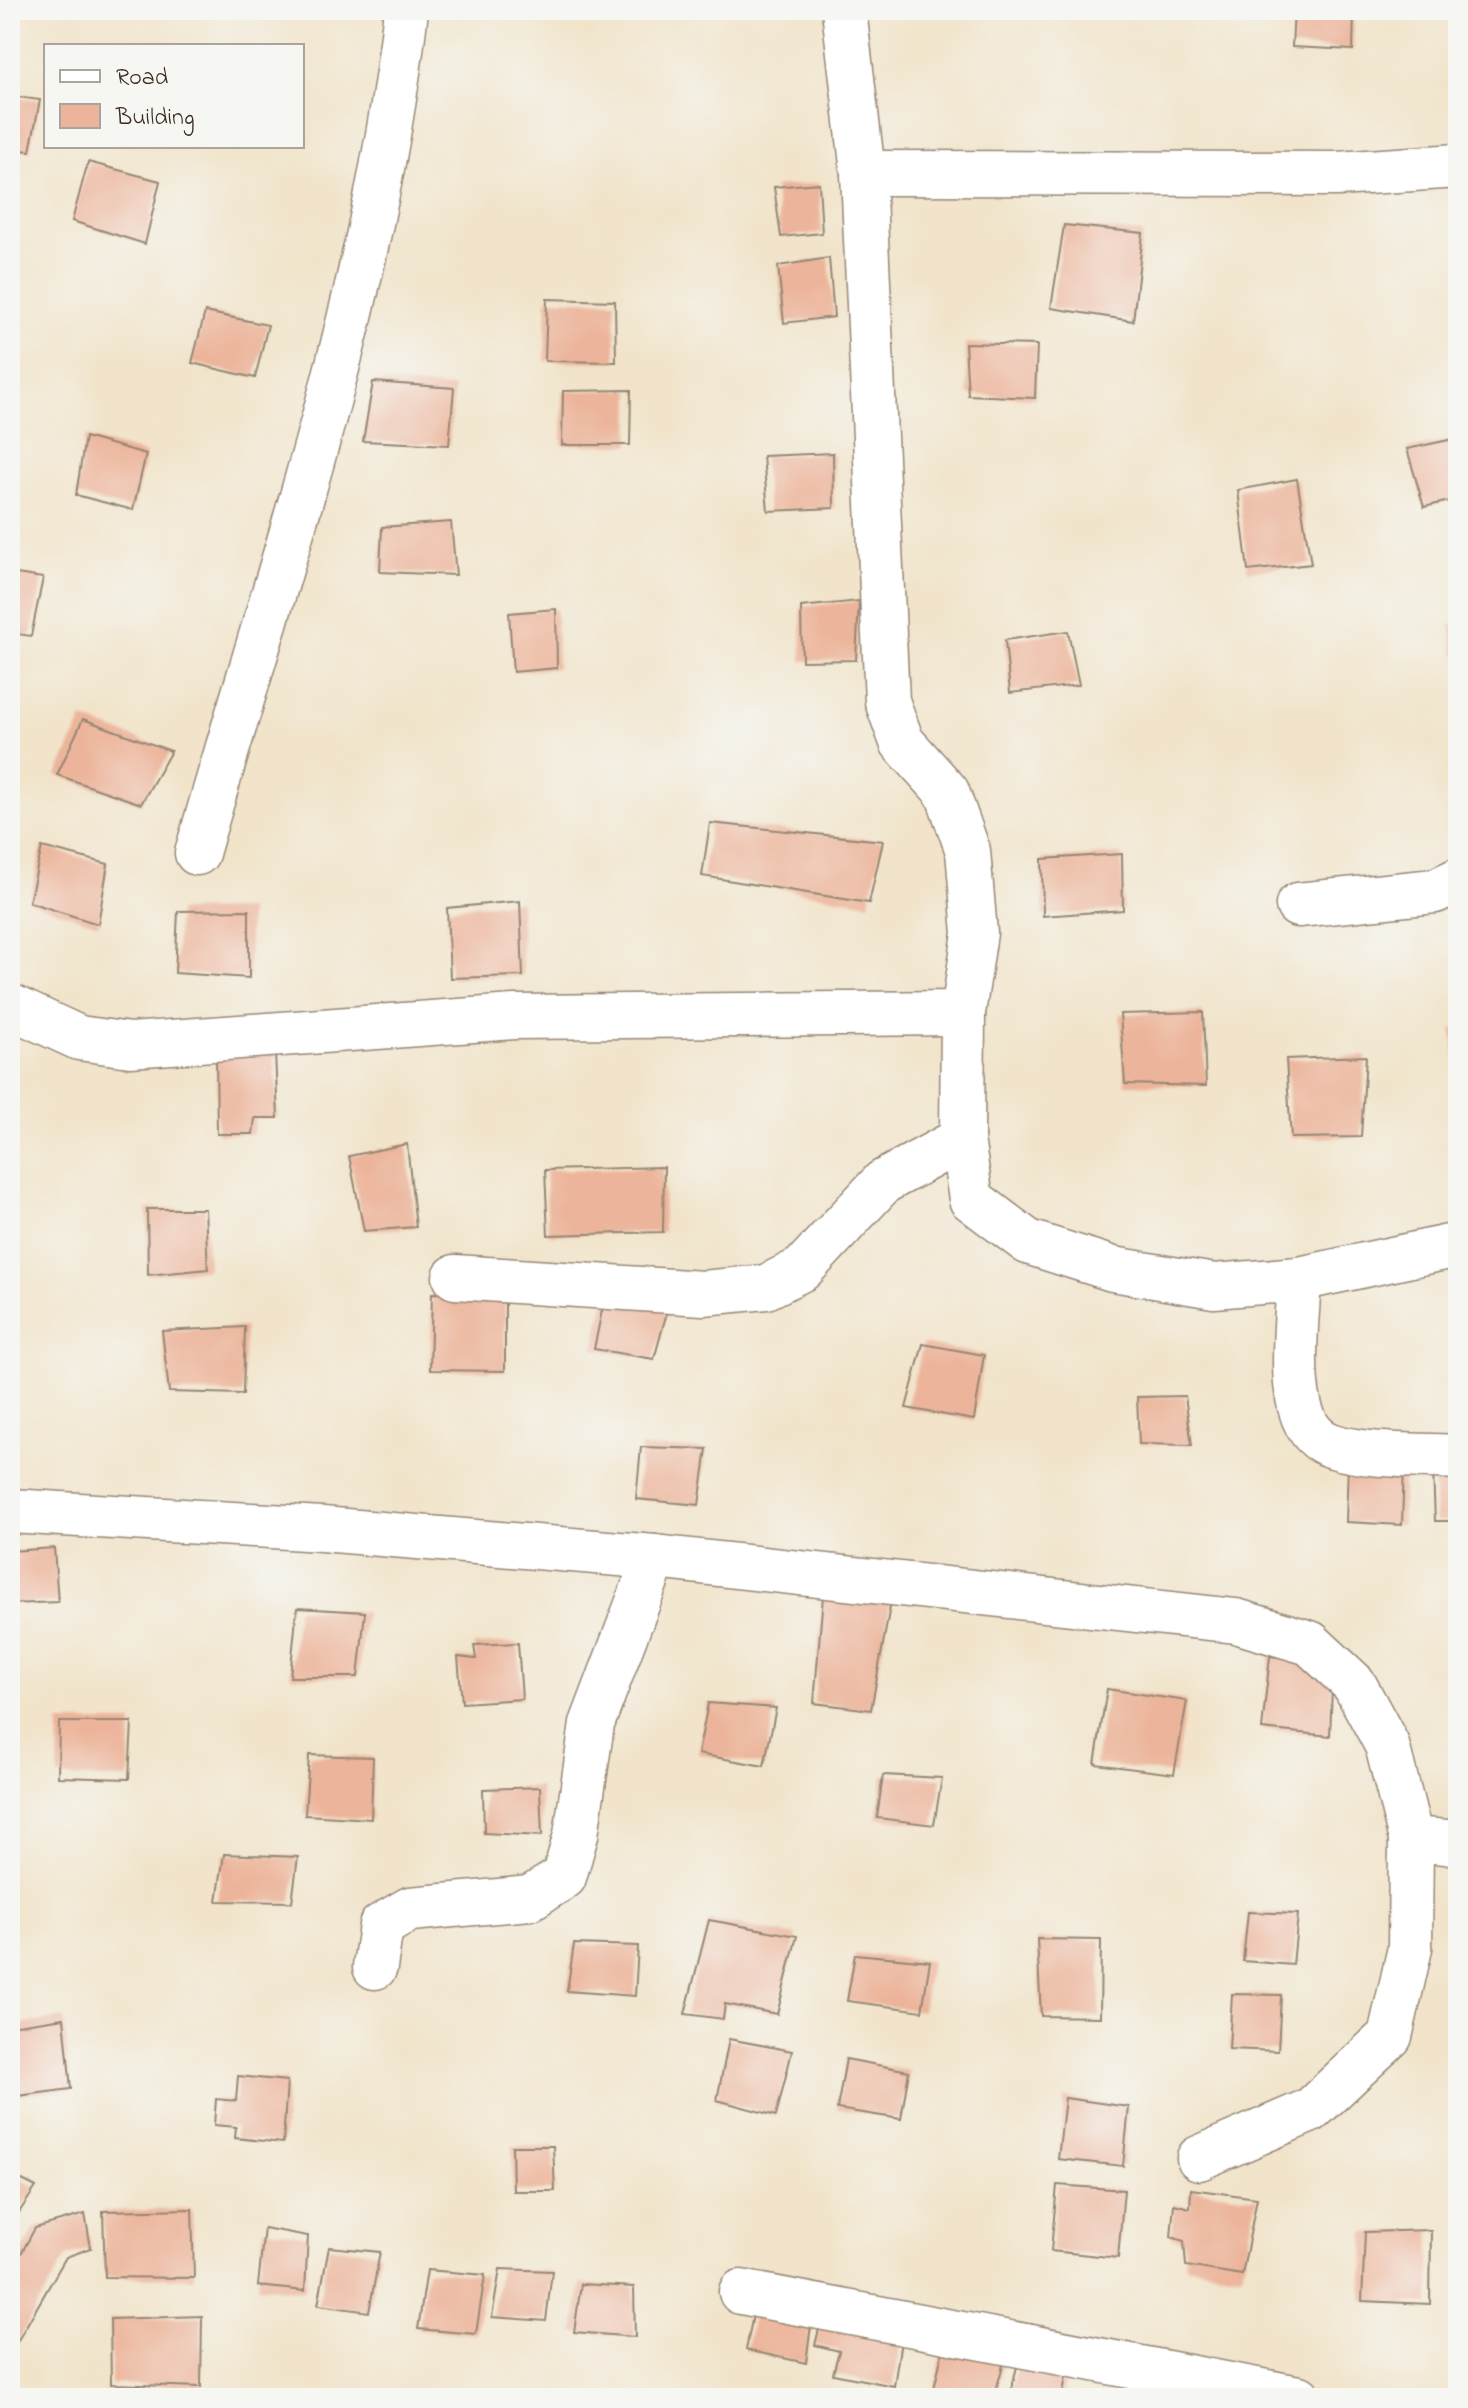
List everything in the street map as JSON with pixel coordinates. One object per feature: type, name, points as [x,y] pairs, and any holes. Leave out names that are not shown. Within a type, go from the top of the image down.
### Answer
[{"type":"street","points":[[197,853],[361,271],[396,102],[406,10]]},
{"type":"street","points":[[844,10],[863,173],[887,701],[902,742],[947,792],[968,851],[975,933],[963,1013],[962,1139],[971,1199],[1028,1242],[1113,1269],[1214,1286],[1299,1279],[1458,1245]]},
{"type":"street","points":[[863,173],[1337,174],[1458,166]]},
{"type":"street","points":[[1298,905],[1435,891],[1458,880]]},
{"type":"street","points":[[10,1006],[79,1038],[130,1045],[514,1017],[963,1013]]},
{"type":"street","points":[[455,1277],[703,1293],[766,1287],[802,1269],[883,1182],[962,1139]]},
{"type":"street","points":[[1299,1279],[1295,1390],[1306,1424],[1322,1442],[1350,1449],[1458,1457]]},
{"type":"street","points":[[10,1511],[322,1529],[655,1557],[1236,1621],[1310,1643],[1354,1684],[1387,1745],[1411,1839],[1410,1948],[1390,2036],[1311,2110],[1199,2158]]},
{"type":"street","points":[[375,1967],[381,1926],[410,1909],[530,1898],[564,1877],[576,1835],[592,1724],[655,1557]]},
{"type":"street","points":[[1411,1839],[1458,1843]]},
{"type":"street","points":[[741,2292],[1299,2398]]},
{"type":"building","points":[[1294,10],[1354,10],[1353,50],[1292,47]]},
{"type":"building","points":[[10,96],[40,100],[30,151],[10,149]]},
{"type":"building","points":[[88,162],[160,181],[145,244],[72,221]]},
{"type":"building","points":[[819,183],[822,233],[781,237],[774,187]]},
{"type":"building","points":[[1064,225],[1143,233],[1133,321],[1051,308]]},
{"type":"building","points":[[829,258],[834,317],[784,323],[778,266]]},
{"type":"building","points":[[547,299],[615,301],[616,362],[545,361]]},
{"type":"building","points":[[205,312],[268,325],[255,378],[192,363]]},
{"type":"building","points":[[965,343],[1037,345],[1035,398],[968,395]]},
{"type":"building","points":[[373,382],[454,388],[449,445],[363,441]]},
{"type":"building","points":[[631,390],[630,445],[562,445],[563,391]]},
{"type":"building","points":[[85,437],[146,454],[133,510],[76,495]]},
{"type":"building","points":[[1458,438],[1458,499],[1424,507],[1407,449]]},
{"type":"building","points":[[833,453],[834,508],[768,511],[763,456]]},
{"type":"building","points":[[1297,479],[1311,564],[1248,571],[1238,490]]},
{"type":"building","points":[[451,522],[456,575],[380,572],[382,527]]},
{"type":"building","points":[[10,573],[43,578],[31,636],[10,633]]},
{"type":"building","points":[[859,601],[856,660],[802,661],[801,607]]},
{"type":"building","points":[[556,609],[557,668],[513,672],[509,613]]},
{"type":"building","points":[[1450,625],[1458,625],[1458,654],[1455,655]]},
{"type":"building","points":[[1068,631],[1079,685],[1010,693],[1005,640]]},
{"type":"building","points":[[83,719],[171,751],[141,804],[57,775]]},
{"type":"building","points":[[710,823],[883,841],[869,903],[702,876]]},
{"type":"building","points":[[42,847],[108,864],[98,924],[29,902]]},
{"type":"building","points":[[1122,854],[1123,910],[1043,916],[1042,859]]},
{"type":"building","points":[[520,901],[523,976],[450,978],[447,908]]},
{"type":"building","points":[[249,910],[249,978],[175,973],[178,911]]},
{"type":"building","points":[[1203,1012],[1206,1086],[1125,1084],[1120,1014]]},
{"type":"building","points":[[1452,1029],[1458,1029],[1456,1060]]},
{"type":"building","points":[[275,1053],[278,1118],[255,1118],[253,1134],[217,1134],[216,1055]]},
{"type":"building","points":[[1366,1056],[1361,1137],[1291,1138],[1286,1059]]},
{"type":"building","points":[[407,1144],[416,1227],[364,1231],[349,1156]]},
{"type":"building","points":[[664,1167],[663,1232],[548,1235],[545,1170]]},
{"type":"building","points":[[147,1209],[205,1209],[208,1269],[148,1275]]},
{"type":"building","points":[[432,1293],[505,1294],[505,1371],[430,1370]]},
{"type":"building","points":[[605,1296],[669,1305],[654,1359],[594,1349]]},
{"type":"building","points":[[245,1327],[243,1394],[169,1392],[162,1331]]},
{"type":"building","points":[[923,1344],[984,1355],[974,1420],[906,1408]]},
{"type":"building","points":[[1185,1396],[1192,1445],[1139,1444],[1137,1397]]},
{"type":"building","points":[[641,1447],[707,1449],[699,1505],[636,1499]]},
{"type":"building","points":[[1348,1463],[1404,1465],[1402,1525],[1346,1522]]},
{"type":"building","points":[[1433,1469],[1458,1470],[1458,1521],[1435,1521]]},
{"type":"building","points":[[54,1548],[58,1602],[10,1604],[10,1551]]},
{"type":"building","points":[[823,1596],[891,1601],[871,1710],[814,1703]]},
{"type":"building","points":[[297,1608],[365,1612],[358,1677],[290,1677]]},
{"type":"building","points":[[518,1643],[522,1699],[462,1703],[458,1657],[476,1659],[474,1645]]},
{"type":"building","points":[[1270,1656],[1333,1665],[1330,1736],[1262,1729]]},
{"type":"building","points":[[1107,1689],[1187,1701],[1174,1774],[1095,1764]]},
{"type":"building","points":[[708,1703],[776,1708],[764,1766],[698,1754]]},
{"type":"building","points":[[59,1722],[132,1722],[129,1779],[58,1777]]},
{"type":"building","points":[[309,1755],[373,1757],[371,1819],[305,1815]]},
{"type":"building","points":[[883,1775],[942,1778],[934,1825],[877,1818]]},
{"type":"building","points":[[540,1787],[542,1836],[484,1833],[483,1789]]},
{"type":"building","points":[[224,1854],[298,1857],[292,1902],[217,1901]]},
{"type":"building","points":[[1248,1912],[1298,1914],[1293,1965],[1243,1961]]},
{"type":"building","points":[[709,1920],[797,1936],[777,2014],[725,2004],[723,2019],[685,2014]]},
{"type":"building","points":[[1037,1939],[1101,1940],[1100,2017],[1041,2016]]},
{"type":"building","points":[[574,1944],[638,1946],[635,1996],[567,1991]]},
{"type":"building","points":[[855,1954],[930,1961],[922,2011],[847,2001]]},
{"type":"building","points":[[1232,1994],[1281,1995],[1278,2051],[1229,2049]]},
{"type":"building","points":[[64,2018],[71,2089],[10,2097],[10,2026]]},
{"type":"building","points":[[729,2039],[792,2051],[776,2116],[717,2100]]},
{"type":"building","points":[[846,2059],[909,2071],[901,2119],[837,2109]]},
{"type":"building","points":[[238,2076],[287,2081],[283,2143],[235,2138],[236,2127],[214,2125],[216,2099],[236,2101]]},
{"type":"building","points":[[1065,2098],[1129,2107],[1123,2166],[1058,2159]]},
{"type":"building","points":[[512,2146],[553,2146],[555,2191],[513,2191]]},
{"type":"building","points":[[10,2174],[36,2187],[10,2226]]},
{"type":"building","points":[[1057,2185],[1124,2190],[1118,2258],[1051,2251]]},
{"type":"building","points":[[1191,2189],[1257,2198],[1242,2275],[1186,2266],[1184,2241],[1171,2237],[1174,2204],[1190,2208]]},
{"type":"building","points":[[192,2209],[194,2278],[105,2277],[103,2211]]},
{"type":"building","points":[[85,2214],[91,2248],[66,2257],[10,2354],[10,2274],[35,2228]]},
{"type":"building","points":[[264,2228],[308,2236],[305,2291],[258,2286]]},
{"type":"building","points":[[1431,2230],[1430,2304],[1362,2301],[1365,2232]]},
{"type":"building","points":[[329,2247],[380,2252],[369,2312],[318,2305]]},
{"type":"building","points":[[500,2269],[552,2271],[546,2321],[492,2317]]},
{"type":"building","points":[[427,2270],[485,2275],[476,2334],[418,2329]]},
{"type":"building","points":[[581,2284],[634,2287],[635,2337],[574,2332]]},
{"type":"building","points":[[755,2305],[812,2318],[806,2363],[746,2350]]},
{"type":"building","points":[[202,2316],[201,2387],[111,2384],[110,2319]]},
{"type":"building","points":[[822,2317],[902,2334],[894,2386],[833,2374],[839,2351],[815,2345]]},
{"type":"building","points":[[945,2341],[1006,2354],[994,2398],[952,2398],[933,2393]]},
{"type":"building","points":[[1020,2355],[1068,2366],[1062,2398],[1009,2398]]}]
